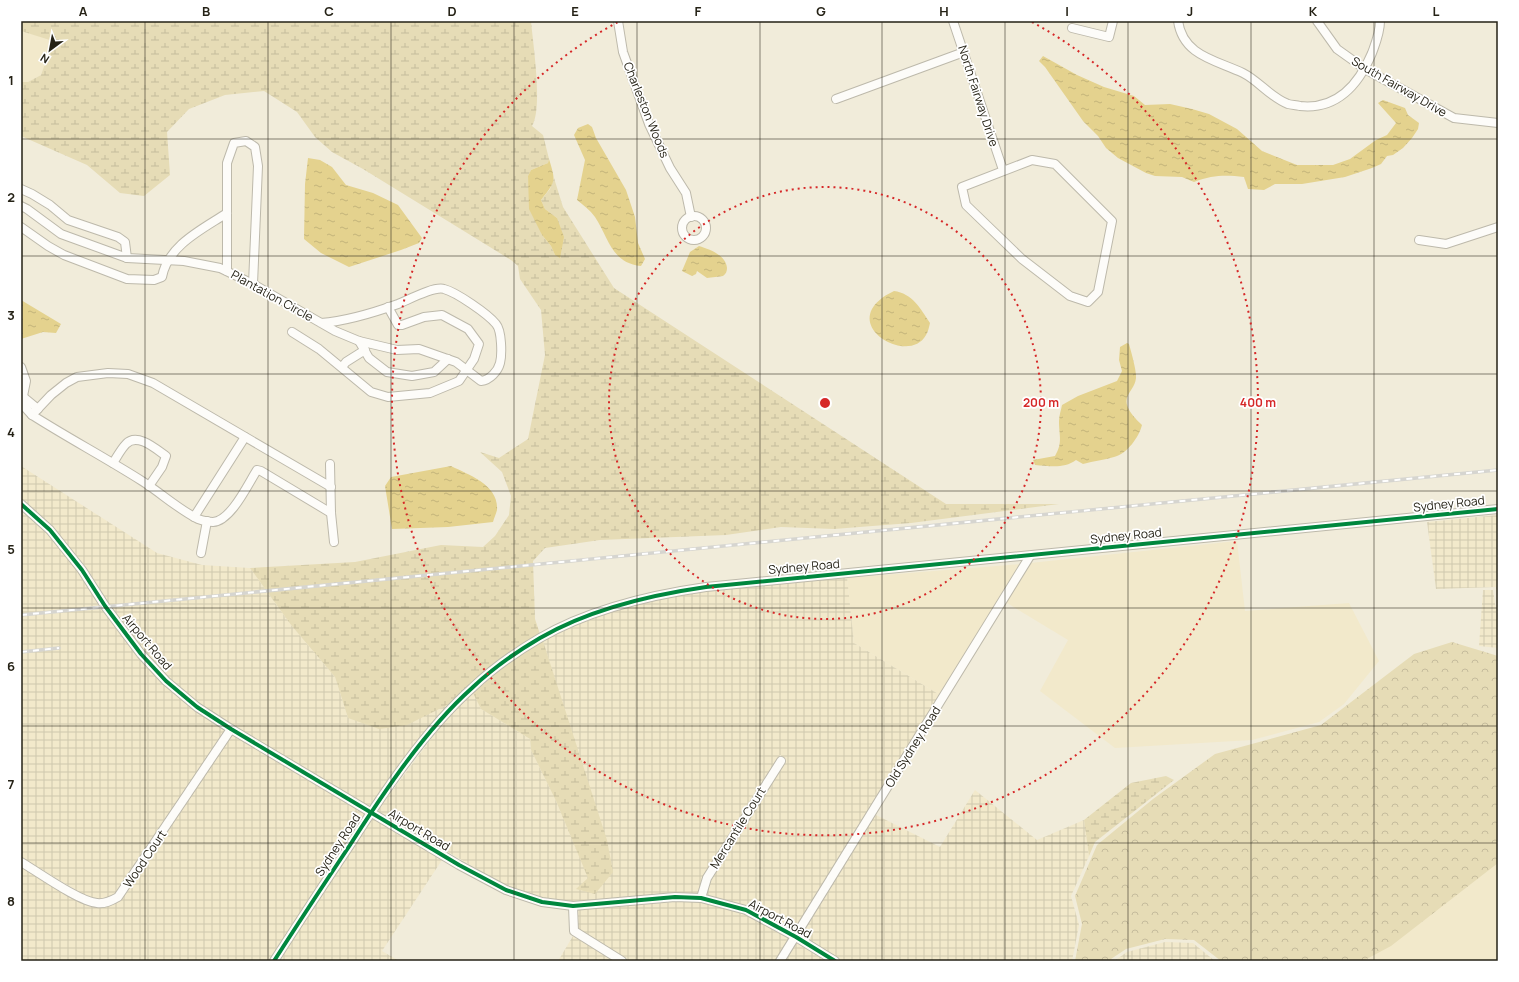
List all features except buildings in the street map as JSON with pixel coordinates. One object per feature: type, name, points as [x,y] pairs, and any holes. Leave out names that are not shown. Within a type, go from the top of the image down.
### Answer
[{"type":"street","name":"Charleston Woods","points":[[618,21],[623,52],[649,124],[670,168],[686,193],[691,217]]},
{"type":"street","name":"North Fairway Drive","points":[[953,21],[1003,170]]},
{"type":"street","points":[[1072,28],[1109,37],[1113,21]]},
{"type":"street","points":[[1178,21],[1180,31],[1193,50],[1204,57],[1244,74],[1275,97],[1289,104],[1312,107],[1334,101],[1348,90],[1365,69],[1380,31],[1380,21]]},
{"type":"street","name":"South Fairway Drive","points":[[1317,21],[1337,49],[1365,69],[1454,118],[1498,123]]},
{"type":"street","points":[[836,99],[964,52]]},
{"type":"street","points":[[227,271],[227,163],[234,143],[246,141],[255,147],[258,166],[253,284]]},
{"type":"street","points":[[1032,160],[1055,164],[1112,221],[1098,292],[1088,302],[1070,296],[1022,259],[966,205],[962,187],[1003,170],[1032,160]]},
{"type":"street","points":[[21,189],[50,205],[68,220],[118,237],[125,242],[128,258]]},
{"type":"street","name":"Plantation Circle","points":[[21,206],[61,234],[128,258],[184,261],[220,268],[253,284],[321,323],[335,331],[359,341],[397,350],[419,349],[456,362],[481,381],[492,376],[500,364],[501,340],[497,325],[461,297],[443,288],[429,291],[388,307],[340,321],[321,323]]},
{"type":"street","points":[[21,227],[64,255],[126,279],[154,280],[162,277],[163,270],[168,260],[182,244],[227,212]]},
{"type":"street","points":[[1419,240],[1446,244],[1498,227]]},
{"type":"street","name":"Plantation Circle","points":[[292,332],[319,349],[371,392],[388,397],[405,397],[430,393],[459,380],[474,360],[478,344],[468,329],[442,315],[424,317],[398,326],[388,307]]},
{"type":"street","points":[[359,341],[369,358],[388,372],[412,376],[434,372],[448,359]]},
{"type":"street","points":[[342,367],[346,362],[365,350]]},
{"type":"street","points":[[21,367],[26,381],[22,398],[32,415],[113,463],[194,517],[213,522],[224,517],[233,509],[257,470],[331,513]]},
{"type":"street","points":[[32,415],[51,395],[66,383],[77,378],[108,373],[128,374],[153,383],[331,487]]},
{"type":"street","points":[[22,398],[38,408]]},
{"type":"street","points":[[194,517],[245,437]]},
{"type":"street","points":[[113,463],[126,443],[136,439],[148,443],[166,456],[162,467],[149,486]]},
{"type":"street","points":[[330,464],[331,513],[334,542]]},
{"type":"street","name":"Airport Road","points":[[21,504],[50,530],[82,570],[105,606],[146,660],[166,681],[197,707],[231,729],[459,865],[506,890],[542,902],[573,906],[676,898],[701,898],[746,910],[796,937],[835,961]]},
{"type":"street","name":"Sydney Road","points":[[274,961],[371,812],[443,717],[472,688],[506,660],[541,638],[578,620],[626,603],[664,594],[705,587],[1498,509]]},
{"type":"street","points":[[201,553],[208,521]]},
{"type":"street","name":"Old Sydney Road","points":[[780,961],[1030,556]]},
{"type":"street","name":"Wood Court","points":[[21,862],[84,900],[97,903],[108,902],[118,897],[231,729]]},
{"type":"street","name":"Mercantile Court","points":[[701,898],[707,878],[781,761]]},
{"type":"street","points":[[573,906],[574,931],[622,961]]},
{"type":"shaded area","points":[[21,31],[54,40],[41,75],[28,82],[21,82]]},
{"type":"shaded area","points":[[21,466],[157,553],[202,565],[250,568],[291,625],[335,677],[348,718],[451,704],[440,714],[370,807],[233,726],[200,704],[169,678],[144,652],[109,604],[86,567],[53,527],[21,499]]},
{"type":"shaded area","points":[[21,509],[47,533],[79,572],[102,609],[138,657],[163,684],[195,711],[226,731],[116,894],[108,898],[98,899],[86,896],[21,857]]},
{"type":"shaded area","points":[[1498,515],[1498,599],[1496,587],[1436,589],[1427,522]]},
{"type":"shaded area","points":[[1237,541],[1245,611],[1349,603],[1379,661],[1344,704],[1319,722],[1252,740],[1115,748],[1040,691],[1068,640],[1007,603],[1000,612],[1030,563]]},
{"type":"shaded area","points":[[1021,564],[940,695],[854,643],[847,578]]},
{"type":"shaded area","points":[[847,577],[854,643],[940,695],[795,932],[748,906],[706,895],[710,879],[786,759],[780,755],[704,876],[698,894],[574,902],[543,898],[508,886],[448,852],[447,853],[377,811],[446,719],[473,692],[481,709],[530,739],[531,750],[556,801],[595,893],[560,696],[543,641],[579,624],[619,609],[664,598],[706,591]]},
{"type":"shaded area","points":[[1483,590],[1493,590],[1498,623],[1498,648],[1479,646]]},
{"type":"shaded area","points":[[232,735],[365,814],[269,961],[21,961],[21,867],[82,903],[97,907],[108,906],[119,901],[128,891]]},
{"type":"shaded area","points":[[975,790],[1037,840],[1084,820],[1089,856],[1071,896],[1079,925],[1072,961],[843,961],[801,936],[877,812],[876,815],[940,847]]},
{"type":"shaded area","points":[[372,818],[442,860],[382,951],[399,961],[278,961]]},
{"type":"shaded area","points":[[1498,862],[1498,961],[1362,961]]},
{"type":"shaded area","points":[[675,902],[700,902],[744,914],[790,939],[776,961],[630,961],[578,929],[577,910]]},
{"type":"shaded area","points":[[573,936],[614,961],[558,961]]},
{"type":"shaded area","points":[[1165,942],[1193,943],[1215,961],[1114,961],[1127,952]]},
{"type":"shaded area","points":[[796,943],[826,961],[785,961]]},
{"type":"green space","points":[[21,21],[531,21],[537,91],[537,105],[532,126],[543,135],[549,159],[548,163],[531,170],[528,177],[542,235],[551,246],[555,255],[560,257],[557,218],[545,209],[541,200],[550,189],[554,178],[563,207],[614,288],[946,504],[1059,504],[911,523],[834,529],[781,527],[726,535],[600,540],[545,548],[533,561],[535,619],[540,634],[504,657],[470,684],[451,703],[407,725],[379,729],[348,718],[335,677],[291,625],[250,568],[355,562],[441,545],[483,547],[495,536],[509,515],[511,496],[502,472],[480,452],[499,458],[528,439],[545,355],[541,310],[520,279],[518,266],[511,260],[363,169],[332,152],[315,137],[297,112],[264,91],[225,95],[189,109],[167,132],[170,175],[144,196],[120,193],[87,165],[21,136],[21,82],[28,82],[41,75],[53,41],[21,31]]},
{"type":"green space","points":[[543,641],[607,840],[613,872],[595,894],[576,889],[588,878],[556,801],[531,750],[530,739],[481,709],[473,693],[508,663]]},
{"type":"green space","points":[[1452,642],[1498,656],[1498,863],[1391,946],[1363,961],[1221,961],[1194,940],[1165,939],[1126,949],[1108,961],[1075,961],[1082,924],[1075,896],[1097,845],[1153,799],[1215,754],[1321,725],[1414,654]]},
{"type":"green space","points":[[1166,776],[1174,780],[1095,842],[1089,856],[1084,820],[1131,783]]},
{"type":"water","points":[[1043,56],[1077,75],[1104,87],[1134,96],[1145,105],[1170,104],[1209,114],[1237,129],[1262,151],[1297,165],[1333,165],[1350,159],[1376,140],[1387,135],[1396,123],[1378,103],[1383,100],[1405,108],[1408,115],[1419,123],[1418,129],[1403,148],[1393,155],[1387,156],[1381,164],[1345,177],[1302,184],[1275,184],[1264,190],[1248,189],[1244,177],[1219,176],[1194,182],[1182,177],[1155,176],[1146,173],[1118,158],[1106,148],[1098,136],[1083,121],[1045,67],[1039,61]]},
{"type":"water","points":[[588,124],[592,127],[596,138],[626,190],[635,217],[638,243],[645,259],[641,266],[631,264],[617,255],[595,217],[577,200],[585,160],[574,135],[578,128]]},
{"type":"water","points":[[308,158],[320,160],[332,167],[346,185],[373,193],[398,205],[422,238],[419,243],[349,267],[321,253],[304,239],[305,184]]},
{"type":"water","points":[[549,159],[554,177],[550,189],[541,200],[545,209],[557,218],[564,237],[560,258],[555,255],[551,246],[542,235],[529,209],[528,176],[531,170],[548,163]]},
{"type":"water","points":[[699,246],[716,253],[724,260],[727,268],[723,276],[707,278],[697,271],[696,274],[692,276],[682,271],[690,252]]},
{"type":"water","points":[[894,291],[900,292],[911,298],[930,323],[926,335],[917,344],[905,346],[891,343],[880,337],[872,327],[870,315],[877,303]]},
{"type":"water","points":[[21,300],[61,324],[56,333],[43,332],[21,339]]},
{"type":"water","points":[[1127,343],[1129,344],[1135,366],[1136,378],[1127,398],[1127,406],[1142,425],[1132,444],[1128,449],[1119,455],[1083,464],[1076,460],[1062,466],[1035,465],[1033,460],[1055,456],[1059,447],[1059,419],[1062,405],[1078,396],[1117,381],[1122,371],[1119,360],[1120,347]]},
{"type":"water","points":[[451,466],[474,477],[488,487],[496,501],[497,510],[493,522],[448,527],[392,529],[385,486],[391,477]]},
{"type":"railway","points":[[21,615],[1498,470]]},
{"type":"railway","points":[[21,652],[59,648]]},
{"type":"cycle path","points":[[21,504],[50,530],[82,570],[105,606],[141,654],[166,681],[197,707],[231,729],[459,865],[506,890],[542,902],[573,906],[675,897],[701,898],[746,910],[796,937],[835,961]]},
{"type":"cycle path","points":[[274,961],[391,783],[438,723],[472,688],[504,661],[540,638],[559,628],[600,611],[663,594],[706,587],[1498,509]]}]
